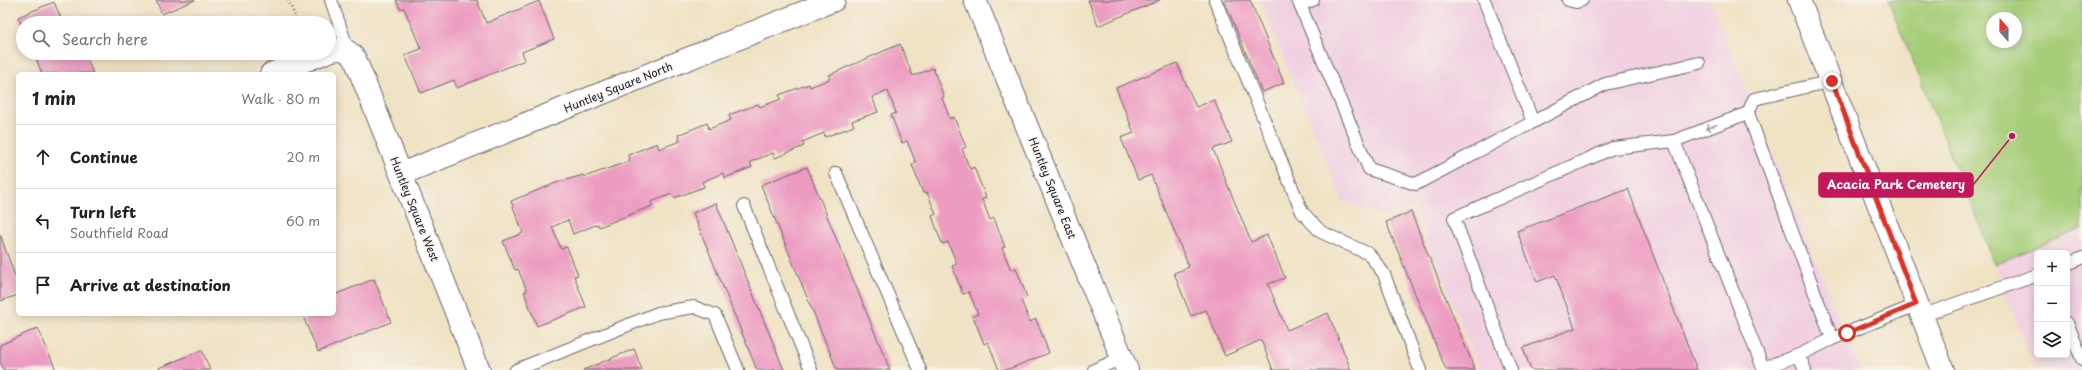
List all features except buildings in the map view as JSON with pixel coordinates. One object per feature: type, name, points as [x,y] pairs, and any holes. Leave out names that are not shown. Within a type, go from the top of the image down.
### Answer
[{"type":"street","name":"Huntley Square North","points":[[401,174],[834,0]]},
{"type":"street","points":[[1799,0],[1832,81],[1943,370]]},
{"type":"street","name":"Huntley Square East","points":[[977,3],[1124,364]]},
{"type":"street","name":"Huntley Square West","points":[[338,51],[355,60],[480,370]]},
{"type":"street","points":[[276,72],[306,60]]},
{"type":"lane","points":[[331,0],[333,16]]},
{"type":"lane","points":[[1215,0],[1302,212],[1321,232],[1369,254],[1384,274],[1420,370]]},
{"type":"lane","points":[[1313,0],[1299,3],[1369,168],[1416,184],[1605,84],[1699,63]]},
{"type":"lane","points":[[1484,0],[1534,122]]},
{"type":"lane","points":[[1568,0],[1576,2],[1582,0]]},
{"type":"lane","points":[[336,36],[338,51]]},
{"type":"lane","points":[[1832,81],[1754,99],[1748,113],[1832,339]]},
{"type":"lane","points":[[1511,370],[1454,218],[1613,148],[1674,141],[1748,113]]},
{"type":"lane","points":[[1674,141],[1763,368],[1799,355],[1832,339],[1919,310],[2034,276]]},
{"type":"lane","points":[[836,173],[920,370]]},
{"type":"lane","points":[[744,206],[811,370]]},
{"type":"lane","points":[[2070,263],[2082,258]]},
{"type":"lane","points":[[516,370],[658,313],[694,307],[715,315],[738,370]]},
{"type":"lane","points":[[2070,330],[2082,359]]},
{"type":"lane","points":[[1799,355],[1805,370]]},
{"type":"lane","points":[[1094,370],[1124,364]]},
{"type":"path","points":[[288,0],[295,16]]},
{"type":"shaded area","points":[[1260,0],[1710,0],[1860,370],[1480,370],[1414,207],[1384,216],[1343,202]]},
{"type":"shaded area","points":[[2082,229],[2082,370],[2035,370],[1995,264]]},
{"type":"green space","points":[[1888,0],[2082,0],[2082,229],[1995,264]]},
{"type":"place","name":"Acacia Park Cemetery","points":[[2012,136]]},
{"type":"route","points":[[1832,81],[1916,304],[1847,333]]}]
